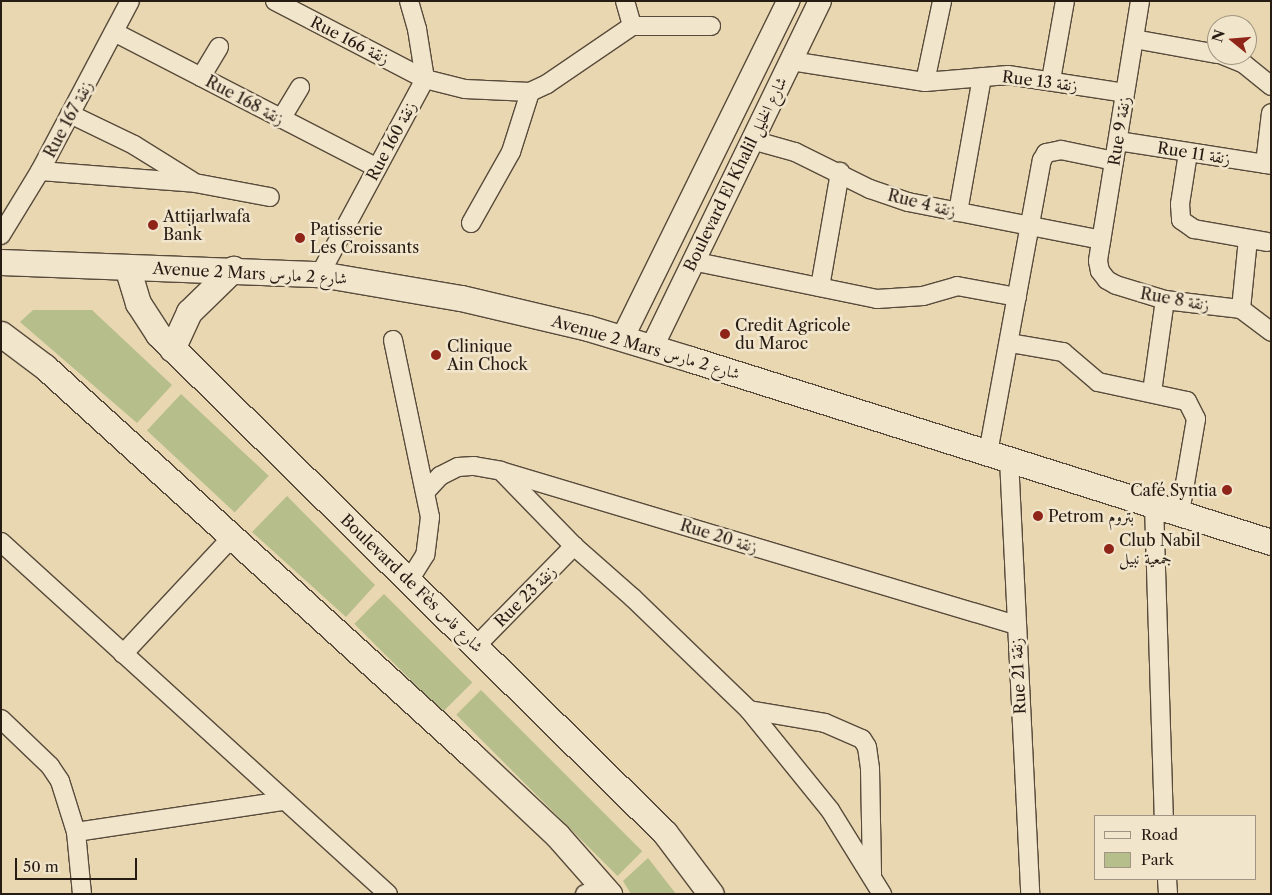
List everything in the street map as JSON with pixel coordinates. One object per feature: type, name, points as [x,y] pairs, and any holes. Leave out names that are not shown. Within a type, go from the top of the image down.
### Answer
[{"type":"main road","name":"Avenue 2 Mars شارع 2 مارس","points":[[1,262],[233,269],[320,274],[461,298],[652,347],[1271,542]]},
{"type":"main road","name":"Boulevard de Fès شارع فاس","points":[[127,266],[138,303],[158,334],[299,470],[351,526],[410,579],[665,833],[710,894]]},
{"type":"main road","points":[[172,349],[189,312],[233,269]]},
{"type":"main road","points":[[1,334],[45,367],[474,756],[557,835],[599,892]]},
{"type":"street","name":"Rue 167 زنقة","points":[[1,235],[40,171],[130,1]]},
{"type":"street","name":"Rue 166 زنقة","points":[[275,1],[425,78],[465,89],[530,92]]},
{"type":"street","points":[[409,1],[417,29],[425,78]]},
{"type":"street","points":[[625,1],[632,26]]},
{"type":"street","name":"Boulevard El Khalil شارع الخليل","points":[[622,339],[788,1]]},
{"type":"street","name":"Boulevard El Khalil شارع الخليل","points":[[652,347],[692,261],[820,1]]},
{"type":"street","points":[[925,82],[942,1]]},
{"type":"street","points":[[1051,80],[1065,1]]},
{"type":"street","name":"Rue 9 زنقة","points":[[1098,261],[1140,1]]},
{"type":"street","points":[[471,223],[511,152],[530,92],[548,84],[632,26],[711,26]]},
{"type":"street","name":"Rue 168 زنقة","points":[[114,32],[377,168]]},
{"type":"street","points":[[1134,39],[1207,52]]},
{"type":"street","points":[[201,77],[219,47]]},
{"type":"street","name":"Rue 13 زنقة","points":[[791,61],[925,82],[1008,75],[1051,80],[1125,93]]},
{"type":"street","points":[[1245,65],[1271,86]]},
{"type":"street","points":[[958,212],[982,77]]},
{"type":"street","name":"Rue 160 زنقة","points":[[320,274],[425,78]]},
{"type":"street","points":[[281,119],[300,87]]},
{"type":"street","points":[[1268,165],[1271,113]]},
{"type":"street","points":[[70,114],[134,145],[195,183]]},
{"type":"street","name":"Rue 4 زنقة","points":[[752,140],[774,145],[840,172],[870,189],[908,202],[1101,240]]},
{"type":"street","name":"Rue 11 زنقة","points":[[1118,141],[1268,165]]},
{"type":"street","name":"Rue 21 زنقة","points":[[1030,894],[1016,625],[999,456],[1010,343],[1028,226],[1039,170],[1046,153],[1061,150],[1114,161]]},
{"type":"street","points":[[1188,153],[1180,204],[1181,220],[1194,229],[1267,242]]},
{"type":"street","points":[[40,171],[195,183],[270,197]]},
{"type":"street","points":[[820,287],[840,172]]},
{"type":"street","points":[[1248,239],[1241,309],[1266,328]]},
{"type":"street","points":[[692,261],[877,299],[923,296],[957,286],[1017,296]]},
{"type":"street","name":"Rue 8 زنقة","points":[[1098,261],[1107,280],[1127,290],[1165,300],[1241,309]]},
{"type":"street","points":[[1152,392],[1165,300]]},
{"type":"street","points":[[393,340],[427,490],[430,538],[426,555],[410,579]]},
{"type":"street","points":[[1010,343],[1063,352],[1098,382],[1182,398],[1195,411],[1194,434],[1180,513]]},
{"type":"street","name":"Rue 20 زنقة","points":[[427,490],[440,476],[458,467],[474,466],[501,471],[1016,625]]},
{"type":"street","points":[[501,471],[574,546],[633,598],[749,710],[830,810],[882,894]]},
{"type":"street","points":[[1154,505],[1164,815]]},
{"type":"street","points":[[123,654],[233,536]]},
{"type":"street","points":[[1,542],[388,894]]},
{"type":"street","name":"Rue 23 زنقة","points":[[477,645],[574,546]]},
{"type":"street","points":[[749,710],[825,723],[862,739],[867,747],[870,769],[872,876]]},
{"type":"street","points":[[1,719],[50,766],[60,781],[76,832],[82,894]]},
{"type":"street","points":[[76,832],[284,801]]},
{"type":"street","points":[[1167,880],[1168,894]]},
{"type":"green space","points":[[33,310],[92,310],[172,385],[137,423],[20,322]]},
{"type":"green space","points":[[181,394],[269,476],[235,512],[147,431]]},
{"type":"green space","points":[[287,496],[375,585],[346,617],[252,532]]},
{"type":"green space","points":[[384,594],[472,682],[443,712],[354,624]]},
{"type":"green space","points":[[481,690],[642,851],[617,876],[456,715]]},
{"type":"green space","points":[[648,858],[676,894],[631,894],[623,881]]},
{"type":"place","name":"Attijarlwafa Bank","points":[[153,225]]},
{"type":"place","name":"Patisserie Les Croissants","points":[[300,238]]},
{"type":"place","name":"Credit Agricole du Maroc","points":[[725,334]]},
{"type":"place","name":"Clinique Ain Chock","points":[[436,355]]},
{"type":"place","name":"Café Syntia","points":[[1227,490]]},
{"type":"place","name":"Petrom بتروم","points":[[1038,516]]},
{"type":"place","name":"Club Nabil جمعية نبيل","points":[[1109,549]]}]
